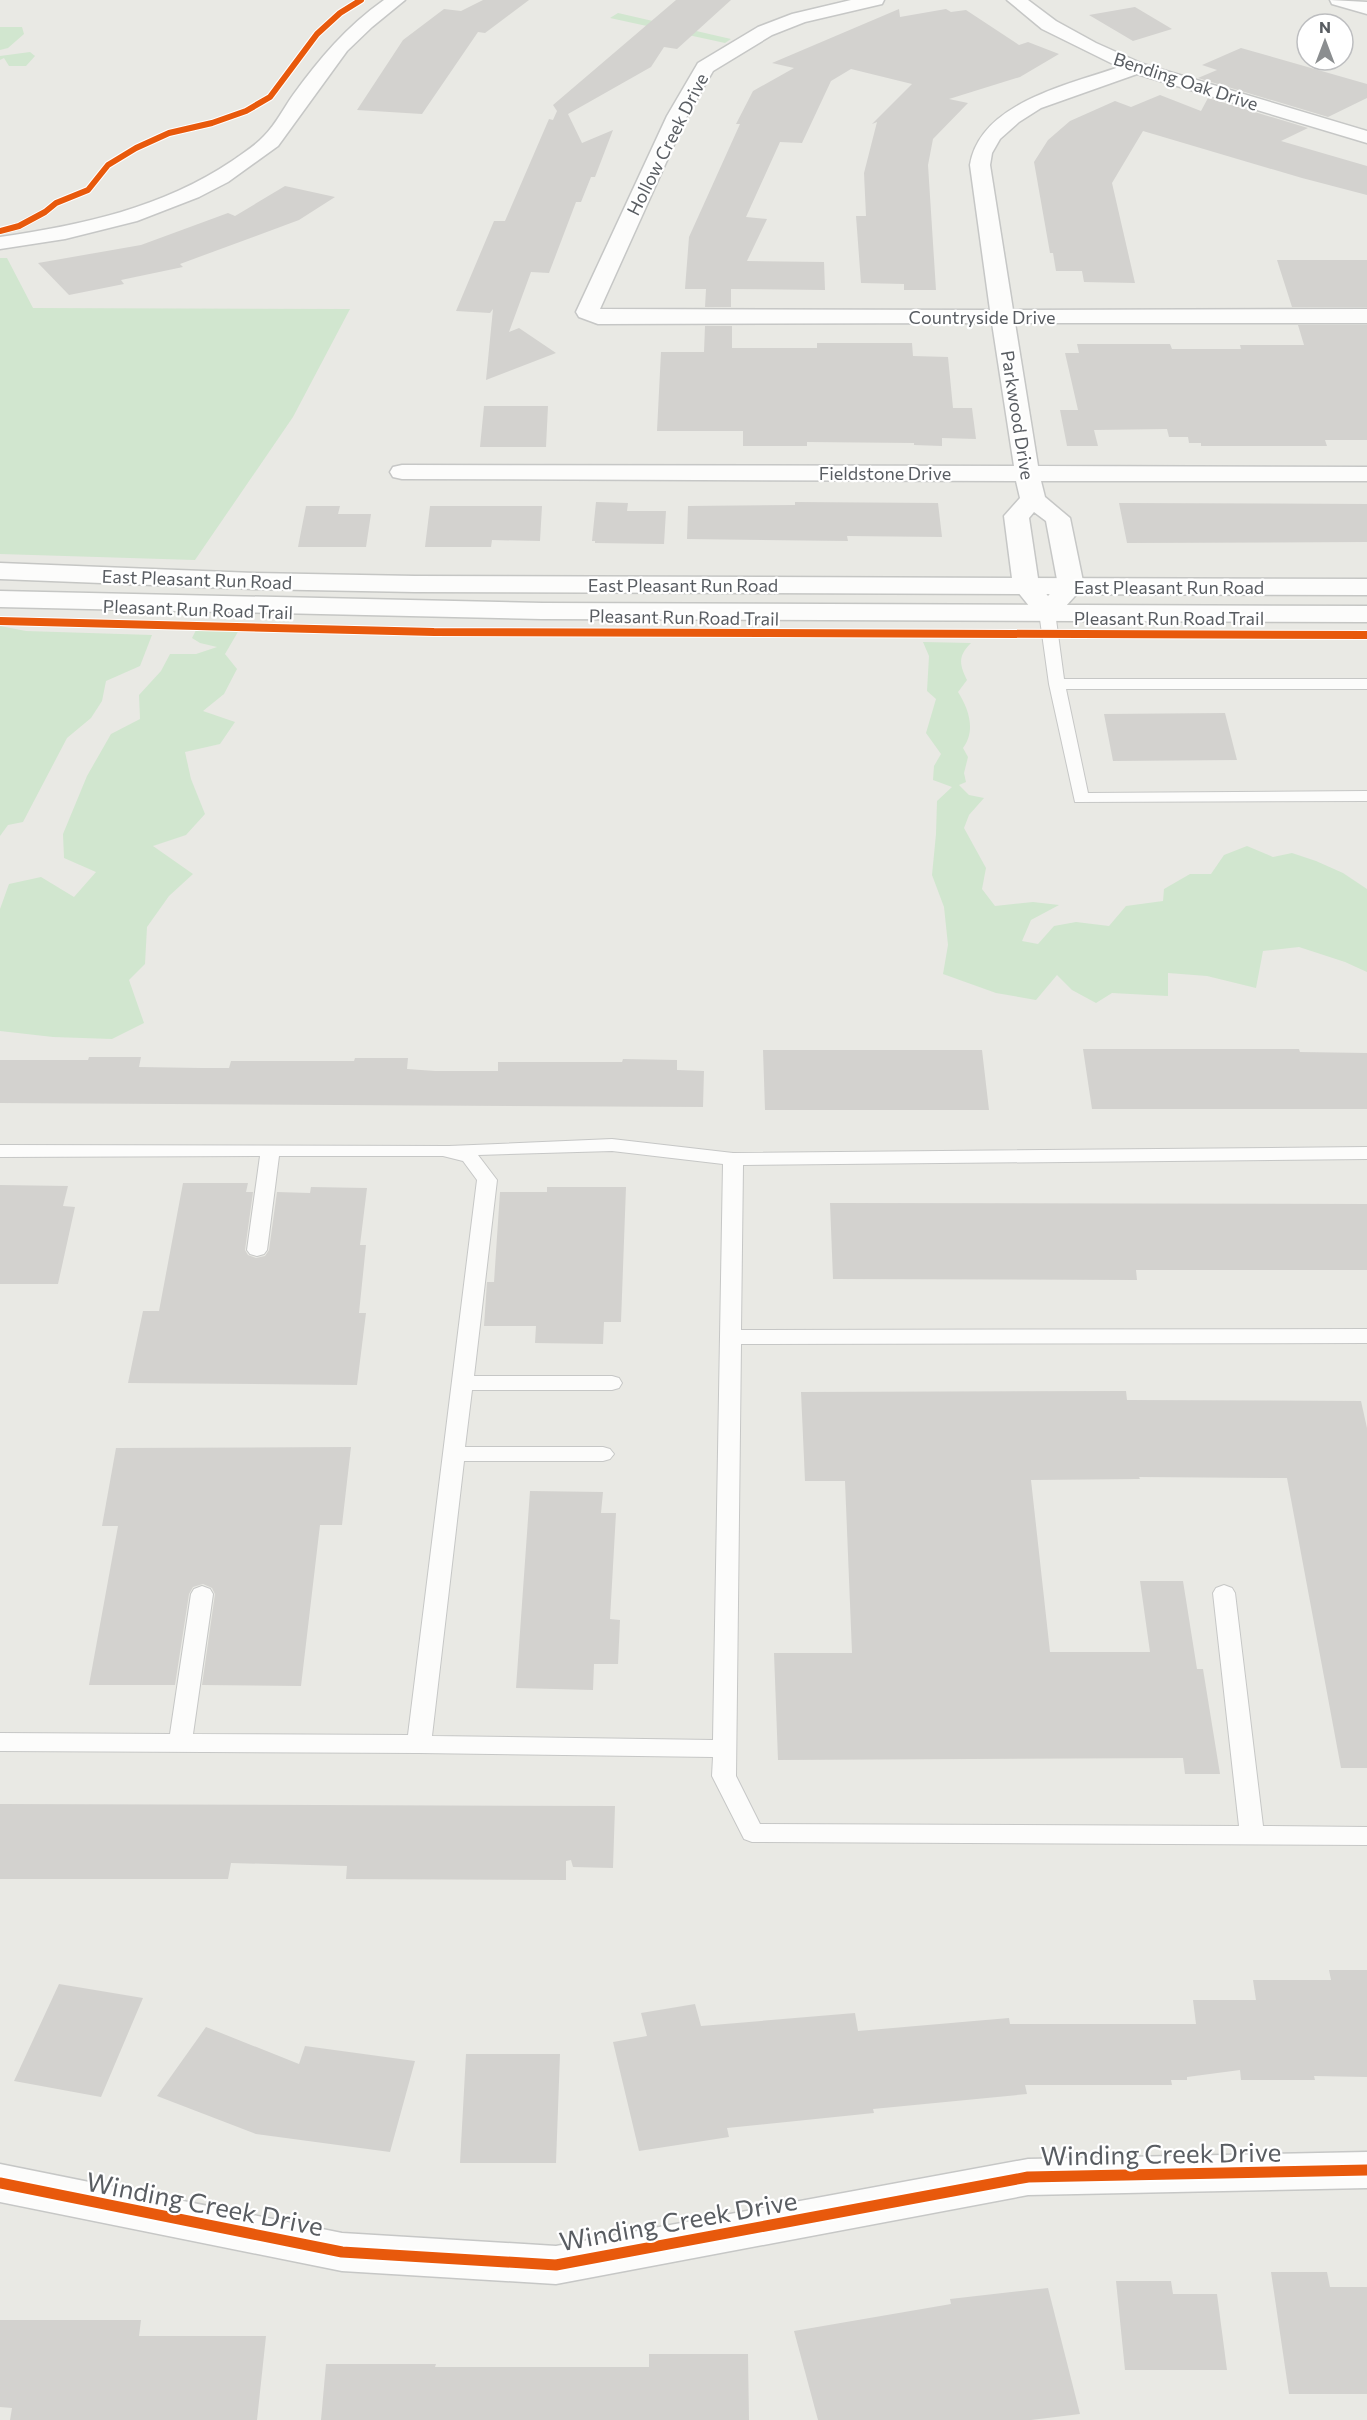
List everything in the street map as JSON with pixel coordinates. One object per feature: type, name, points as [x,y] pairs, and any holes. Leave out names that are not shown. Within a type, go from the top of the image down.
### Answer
[{"type":"street","points":[[0,243],[67,232],[166,206],[208,185],[242,164],[273,140],[336,50],[368,18],[396,0]]},
{"type":"street","name":"Hollow Creek Drive","points":[[598,316],[586,312],[600,288],[676,116],[705,67],[765,31],[799,18],[874,0]]},
{"type":"street","name":"Bending Oak Drive","points":[[1016,0],[1049,25],[1089,47],[1136,68],[1367,137]]},
{"type":"street","points":[[1339,0],[1367,8]]},
{"type":"street","name":"Parkwood Drive","points":[[1071,586],[1058,518],[1034,500],[1027,474],[980,165],[982,153],[992,136],[1012,118],[1034,104],[1136,68]]},
{"type":"street","name":"Countryside Drive","points":[[598,316],[1367,316]]},
{"type":"street","name":"Fieldstone Drive","points":[[402,472],[1367,474]]},
{"type":"street","name":"Parkwood Drive","points":[[1026,586],[1016,516],[1034,500]]},
{"type":"street","name":"East Pleasant Run Road","points":[[0,571],[243,581],[380,583],[1367,587]]},
{"type":"street","points":[[1026,586],[1047,612],[1071,586]]},
{"type":"street","name":"East Pleasant Run Road","points":[[0,600],[553,611],[1367,614]]},
{"type":"street","name":"Winding Creek Drive","points":[[0,2183],[342,2252],[556,2265],[1028,2177],[1367,2170]]},
{"type":"lane","points":[[1047,612],[1057,684],[1081,798],[1367,796]]},
{"type":"lane","points":[[1057,684],[1367,684]]},
{"type":"lane","points":[[0,1152],[444,1150],[612,1145],[733,1159],[1367,1153]]},
{"type":"lane","points":[[419,1744],[487,1180],[470,1157],[444,1150]]},
{"type":"lane","points":[[257,1251],[270,1151]]},
{"type":"lane","points":[[733,1159],[724,1776],[752,1833],[1367,1836]]},
{"type":"lane","points":[[730,1337],[1367,1336]]},
{"type":"lane","points":[[463,1383],[612,1383]]},
{"type":"lane","points":[[454,1454],[603,1454]]},
{"type":"lane","points":[[1224,1593],[1252,1836]]},
{"type":"lane","points":[[180,1742],[202,1594]]},
{"type":"lane","points":[[0,1742],[419,1744],[724,1749]]},
{"type":"green space","points":[[618,13],[731,39],[725,43],[610,18]]},
{"type":"green space","points":[[0,27],[22,27],[24,34],[8,48],[0,50]]},
{"type":"green space","points":[[30,52],[35,56],[26,66],[9,66],[4,58],[0,60],[0,56]]},
{"type":"green space","points":[[0,258],[7,258],[33,308],[350,309],[293,417],[195,560],[0,554]]},
{"type":"green space","points":[[0,626],[26,631],[152,635],[140,666],[106,681],[102,701],[91,718],[67,738],[23,822],[8,825],[0,836]]},
{"type":"green space","points":[[196,630],[239,630],[225,654],[237,669],[224,694],[203,711],[235,722],[220,744],[185,752],[191,779],[205,814],[186,835],[153,846],[193,874],[169,896],[147,927],[145,964],[129,980],[144,1023],[112,1039],[53,1037],[0,1031],[0,909],[9,884],[41,877],[74,897],[96,872],[64,858],[63,834],[87,776],[111,734],[140,719],[139,695],[161,671],[170,654],[196,654],[217,647],[200,643],[192,638]]},
{"type":"green space","points":[[923,642],[971,643],[961,660],[967,680],[958,692],[968,713],[970,727],[963,748],[968,757],[964,773],[966,782],[959,785],[969,795],[984,798],[969,815],[964,828],[986,868],[982,889],[995,906],[1033,902],[1059,905],[1031,920],[1022,941],[1038,944],[1054,926],[1076,922],[1109,926],[1126,906],[1163,901],[1164,889],[1190,874],[1211,874],[1224,855],[1247,846],[1273,857],[1292,853],[1316,861],[1343,873],[1367,889],[1367,972],[1299,947],[1263,951],[1256,988],[1207,976],[1168,973],[1168,996],[1112,993],[1096,1003],[1072,990],[1057,975],[1036,1000],[996,993],[943,974],[948,945],[944,907],[932,875],[937,801],[952,787],[933,780],[934,766],[941,754],[926,733],[936,699],[927,691],[929,656]]},
{"type":"building","points":[[483,0],[529,0],[485,33],[478,32],[422,114],[357,110],[403,40],[444,9],[461,11]]},
{"type":"building","points":[[676,0],[731,0],[677,49],[664,47],[651,67],[568,114],[582,143],[613,130],[595,177],[591,177],[581,202],[576,202],[549,273],[531,272],[509,332],[519,328],[556,353],[486,380],[493,309],[490,313],[456,311],[494,221],[505,221],[549,119],[553,120],[557,111],[553,105]]},
{"type":"building","points":[[1135,7],[1172,29],[1133,41],[1089,15]]},
{"type":"building","points":[[899,9],[900,17],[946,9],[951,12],[966,10],[1019,45],[1028,42],[1059,54],[1020,77],[949,99],[968,103],[933,139],[928,165],[936,290],[904,290],[904,284],[861,283],[856,216],[866,216],[864,173],[877,122],[872,124],[912,84],[851,69],[831,81],[802,143],[780,142],[746,217],[767,219],[747,261],[824,262],[825,290],[731,289],[731,307],[705,307],[706,289],[685,289],[689,237],[740,124],[736,124],[753,91],[794,68],[772,63]]},
{"type":"building","points":[[1241,48],[1295,63],[1295,72],[1325,72],[1367,84],[1367,98],[1328,117],[1198,78],[1217,70],[1202,65]]},
{"type":"building","points":[[1160,95],[1201,111],[1208,98],[1308,128],[1281,141],[1367,166],[1367,195],[1143,131],[1112,183],[1135,283],[1084,282],[1082,271],[1056,271],[1053,253],[1050,253],[1034,162],[1048,140],[1070,121],[1115,101],[1131,107]]},
{"type":"building","points":[[285,186],[335,197],[299,220],[180,264],[183,267],[121,280],[124,284],[69,295],[38,263],[141,245],[228,213],[235,216]]},
{"type":"building","points":[[1277,260],[1367,260],[1367,307],[1292,307]]},
{"type":"building","points":[[1298,325],[1367,325],[1367,440],[1325,440],[1327,446],[1201,446],[1201,443],[1189,443],[1188,437],[1169,437],[1167,429],[1094,430],[1098,446],[1067,446],[1060,410],[1078,410],[1065,353],[1079,353],[1077,344],[1170,344],[1172,349],[1241,349],[1240,345],[1304,345]]},
{"type":"building","points":[[705,326],[732,326],[732,348],[817,348],[817,343],[912,343],[913,356],[948,357],[953,408],[972,408],[976,439],[942,438],[942,446],[914,445],[914,443],[807,442],[807,446],[743,446],[743,431],[657,431],[661,352],[704,352]]},
{"type":"building","points":[[484,406],[548,406],[546,447],[480,447]]},
{"type":"building","points":[[596,502],[628,503],[627,511],[666,511],[664,544],[595,543],[592,541]]},
{"type":"building","points":[[795,502],[938,503],[942,537],[847,536],[848,541],[687,539],[688,506],[795,505]]},
{"type":"building","points":[[1119,503],[1367,504],[1367,542],[1127,543]]},
{"type":"building","points":[[306,506],[340,506],[338,514],[371,514],[366,547],[298,547]]},
{"type":"building","points":[[430,506],[542,506],[540,541],[492,540],[491,547],[425,547]]},
{"type":"building","points":[[1225,713],[1237,760],[1113,761],[1104,714]]},
{"type":"building","points":[[1083,1049],[1299,1049],[1300,1052],[1367,1053],[1367,1109],[1092,1109]]},
{"type":"building","points":[[763,1050],[982,1050],[989,1110],[765,1110]]},
{"type":"building","points":[[89,1057],[141,1057],[139,1067],[201,1068],[229,1068],[231,1061],[354,1061],[355,1058],[408,1058],[407,1069],[435,1071],[498,1071],[498,1062],[677,1060],[677,1070],[704,1071],[703,1107],[0,1103],[0,1060],[88,1060]]},
{"type":"building","points":[[183,1183],[248,1183],[246,1192],[253,1192],[245,1250],[248,1255],[256,1258],[265,1256],[269,1250],[277,1192],[310,1193],[311,1187],[367,1188],[360,1245],[366,1245],[359,1313],[366,1313],[357,1385],[128,1383],[143,1311],[159,1311]]},
{"type":"building","points":[[0,1185],[68,1186],[63,1206],[75,1207],[58,1284],[0,1284]]},
{"type":"building","points":[[547,1187],[626,1187],[621,1322],[604,1322],[603,1344],[535,1343],[536,1326],[484,1326],[487,1282],[494,1282],[500,1192],[547,1192]]},
{"type":"building","points":[[830,1203],[1367,1204],[1367,1270],[1136,1270],[1137,1280],[833,1279]]},
{"type":"building","points":[[1126,1391],[1127,1400],[1361,1401],[1367,1428],[1367,1768],[1341,1768],[1287,1478],[1139,1477],[1140,1479],[1031,1480],[1050,1652],[1150,1652],[1140,1581],[1183,1581],[1197,1669],[1203,1669],[1220,1774],[1185,1774],[1183,1758],[778,1760],[774,1653],[852,1653],[845,1481],[805,1481],[801,1392]]},
{"type":"building","points":[[351,1447],[342,1525],[320,1525],[301,1686],[202,1685],[215,1594],[212,1588],[203,1584],[193,1587],[189,1594],[175,1685],[89,1685],[118,1526],[102,1526],[116,1448]]},
{"type":"building","points":[[530,1491],[603,1492],[601,1513],[616,1513],[610,1619],[620,1620],[618,1664],[594,1664],[593,1690],[516,1688]]},
{"type":"building","points":[[0,1804],[615,1806],[613,1868],[573,1867],[571,1860],[566,1861],[566,1880],[346,1879],[347,1866],[231,1863],[228,1879],[0,1879]]},
{"type":"building","points":[[1329,1970],[1367,1970],[1367,2077],[1314,2076],[1315,2080],[1241,2080],[1240,2070],[1187,2077],[1187,2080],[1171,2080],[1172,2085],[1025,2085],[1027,2094],[873,2109],[874,2113],[727,2128],[729,2137],[639,2151],[613,2042],[647,2036],[641,2013],[695,2004],[701,2026],[855,2013],[858,2031],[1009,2018],[1010,2024],[1196,2024],[1193,2000],[1256,2000],[1253,1980],[1331,1980]]},
{"type":"building","points":[[59,1984],[143,1998],[101,2097],[14,2081]]},
{"type":"building","points":[[206,2027],[299,2064],[305,2046],[415,2061],[390,2152],[256,2134],[157,2096]]},
{"type":"building","points":[[466,2054],[560,2054],[556,2163],[460,2163]]},
{"type":"building","points":[[1271,2272],[1327,2272],[1330,2287],[1367,2287],[1367,2394],[1289,2394]]},
{"type":"building","points":[[1116,2281],[1171,2281],[1173,2294],[1217,2294],[1227,2370],[1125,2370]]},
{"type":"building","points":[[1048,2288],[1080,2414],[1031,2420],[818,2420],[794,2331],[951,2304],[950,2299]]},
{"type":"building","points":[[0,2320],[141,2320],[139,2336],[266,2336],[257,2420],[10,2420],[12,2408],[0,2407]]},
{"type":"building","points":[[649,2354],[748,2354],[749,2420],[321,2420],[326,2364],[436,2364],[435,2367],[649,2367]]},
{"type":"cycle path","points":[[0,231],[19,226],[45,212],[56,203],[88,190],[108,165],[136,148],[169,133],[212,123],[246,111],[270,97],[317,34],[340,13],[361,0]]},
{"type":"cycle path","name":"Pleasant Run Road Trail","points":[[0,621],[434,632],[1367,635]]},
{"type":"cycle path","points":[[0,2183],[342,2252],[556,2265],[1028,2177],[1367,2170]]}]
